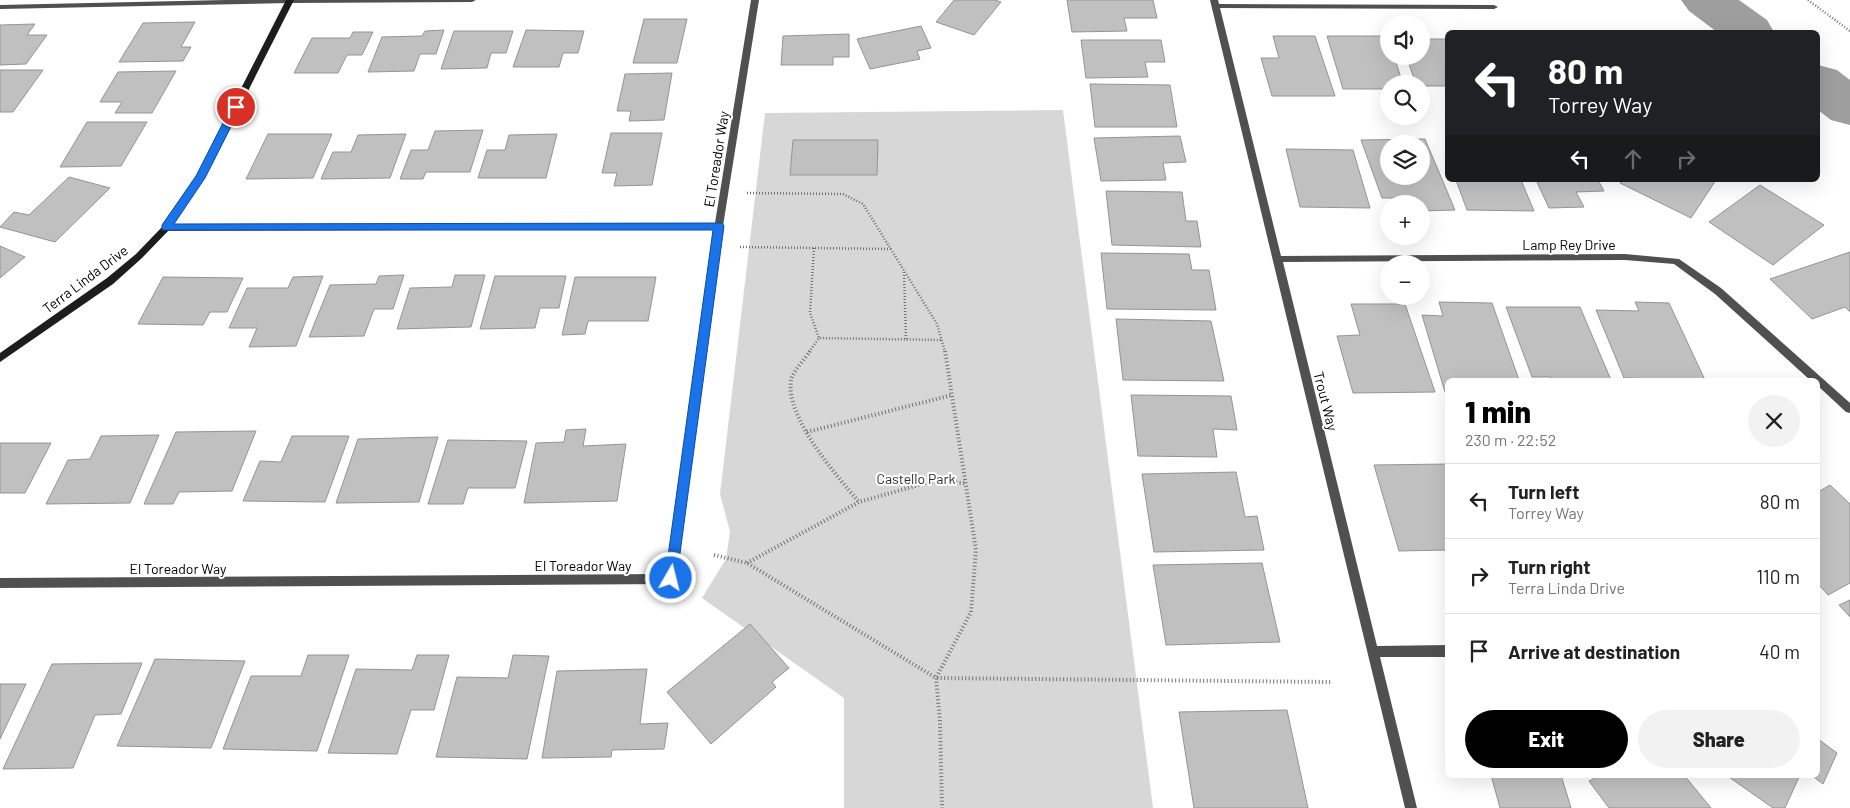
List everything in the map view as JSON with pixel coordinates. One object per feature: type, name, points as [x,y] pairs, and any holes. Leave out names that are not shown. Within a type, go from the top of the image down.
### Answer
[{"type":"street","points":[[0,7],[290,0],[472,0]]},
{"type":"street","name":"Terra Linda Drive","points":[[0,358],[110,281],[139,256],[166,228],[200,178],[290,0]]},
{"type":"street","name":"El Toreador Way","points":[[0,583],[671,578],[719,226],[755,0]]},
{"type":"street","points":[[1214,3],[1494,7]]},
{"type":"street","name":"Trout Way","points":[[1214,3],[1411,808]]},
{"type":"street","points":[[166,228],[719,226]]},
{"type":"street","name":"Lamp Rey Drive","points":[[1277,258],[1625,257],[1676,261],[1718,291],[1815,378]]},
{"type":"street","name":"Lamp Rey Drive","points":[[1820,383],[1850,409]]},
{"type":"street","points":[[1372,652],[1445,651]]},
{"type":"path","points":[[1808,0],[1850,31]]},
{"type":"path","points":[[744,193],[843,194],[863,204],[937,324],[942,340],[952,395],[976,550],[971,612],[936,678],[940,722],[942,808]]},
{"type":"path","points":[[738,247],[892,249]]},
{"type":"path","points":[[814,248],[810,313],[819,338]]},
{"type":"path","points":[[904,270],[906,339]]},
{"type":"path","points":[[819,338],[942,340]]},
{"type":"path","points":[[819,338],[791,379],[793,406],[823,459],[860,502]]},
{"type":"path","points":[[807,432],[952,395]]},
{"type":"path","points":[[747,563],[816,524],[860,502],[928,482],[965,483]]},
{"type":"path","points":[[714,555],[747,563],[936,678],[1331,682]]},
{"type":"green space","name":"Castello Park","points":[[1063,110],[1153,808],[844,808],[844,698],[702,598],[726,559],[730,532],[720,494],[765,113]]},
{"type":"building","points":[[954,0],[995,0],[1001,2],[974,35],[936,22]]},
{"type":"building","points":[[1067,0],[1153,0],[1157,18],[1124,18],[1127,31],[1072,32]]},
{"type":"building","points":[[644,19],[687,19],[677,63],[633,63]]},
{"type":"building","points":[[195,22],[181,47],[191,47],[183,61],[119,62],[143,23]]},
{"type":"building","points":[[35,24],[27,35],[47,35],[26,64],[0,65],[0,25]]},
{"type":"building","points":[[921,26],[931,48],[917,51],[920,59],[870,69],[857,39]]},
{"type":"building","points":[[444,30],[436,54],[420,54],[414,71],[368,72],[382,37],[422,36],[425,31]]},
{"type":"building","points":[[526,30],[584,31],[578,53],[563,53],[559,67],[513,67]]},
{"type":"building","points":[[454,31],[513,31],[506,53],[491,53],[487,68],[441,69]]},
{"type":"building","points":[[353,32],[373,32],[362,55],[347,55],[338,73],[294,73],[312,38],[350,38]]},
{"type":"building","points":[[849,34],[849,57],[833,57],[833,65],[781,65],[783,36]]},
{"type":"building","points":[[1273,36],[1315,36],[1335,96],[1272,96],[1261,58],[1279,58]]},
{"type":"building","points":[[1327,36],[1380,36],[1380,65],[1397,65],[1400,75],[1380,75],[1380,89],[1343,89]]},
{"type":"building","points":[[1430,39],[1445,39],[1445,86],[1430,86],[1430,75],[1413,75],[1409,65],[1430,65]]},
{"type":"building","points":[[1081,40],[1161,40],[1165,62],[1145,62],[1148,77],[1086,78]]},
{"type":"building","points":[[0,70],[43,70],[13,112],[0,112]]},
{"type":"building","points":[[176,71],[152,113],[115,113],[122,102],[100,102],[118,72]]},
{"type":"building","points":[[672,73],[664,120],[629,121],[631,111],[617,111],[625,74]]},
{"type":"building","points":[[1090,84],[1170,85],[1177,127],[1095,127]]},
{"type":"building","points":[[87,122],[147,122],[121,166],[60,167]]},
{"type":"building","points":[[483,130],[470,172],[426,172],[423,179],[400,179],[411,150],[428,150],[435,131]]},
{"type":"building","points":[[611,133],[662,133],[652,185],[614,186],[617,173],[602,173]]},
{"type":"building","points":[[268,134],[332,134],[313,178],[246,179]]},
{"type":"building","points":[[406,134],[390,178],[321,179],[333,152],[351,152],[358,135]]},
{"type":"building","points":[[557,134],[546,178],[478,178],[487,150],[505,150],[509,135]]},
{"type":"building","points":[[1180,136],[1186,162],[1163,163],[1166,180],[1101,181],[1094,138]]},
{"type":"building","points":[[793,140],[878,140],[877,175],[790,175]]},
{"type":"building","points":[[1361,140],[1380,140],[1380,185],[1430,185],[1430,151],[1455,210],[1430,211],[1430,195],[1381,195]]},
{"type":"building","points":[[1286,149],[1353,150],[1370,208],[1300,207]]},
{"type":"building","points":[[69,177],[110,188],[55,242],[0,227],[14,212],[29,215]]},
{"type":"building","points":[[1457,182],[1522,182],[1534,211],[1467,210]]},
{"type":"building","points":[[1537,182],[1599,182],[1604,191],[1576,192],[1584,207],[1549,208]]},
{"type":"building","points":[[1621,182],[1715,182],[1691,218]]},
{"type":"building","points":[[1760,185],[1824,225],[1773,265],[1709,222]]},
{"type":"building","points":[[1106,191],[1182,192],[1186,221],[1197,221],[1201,247],[1112,245]]},
{"type":"building","points":[[0,246],[25,257],[0,278]]},
{"type":"building","points":[[1850,252],[1850,312],[1845,307],[1812,319],[1770,279]]},
{"type":"building","points":[[1101,253],[1189,254],[1192,270],[1209,270],[1216,310],[1107,309]]},
{"type":"building","points":[[404,275],[393,309],[374,309],[364,336],[309,337],[330,285],[376,284],[379,276]]},
{"type":"building","points":[[455,275],[485,275],[471,327],[397,329],[410,288],[452,287]]},
{"type":"building","points":[[323,276],[296,346],[249,347],[257,328],[229,328],[247,288],[288,288],[293,277]]},
{"type":"building","points":[[495,276],[566,276],[559,308],[540,308],[535,328],[480,329]]},
{"type":"building","points":[[163,277],[243,278],[227,312],[210,312],[203,325],[138,324]]},
{"type":"building","points":[[575,277],[656,277],[648,321],[588,321],[585,334],[562,335]]},
{"type":"building","points":[[1439,302],[1492,303],[1518,378],[1445,378],[1445,392],[1422,315],[1443,316]]},
{"type":"building","points":[[1635,302],[1669,303],[1704,378],[1624,378],[1596,310],[1639,311]]},
{"type":"building","points":[[1351,304],[1405,305],[1435,392],[1353,393],[1337,336],[1360,335]]},
{"type":"building","points":[[1506,307],[1580,307],[1610,378],[1532,377]]},
{"type":"building","points":[[1116,319],[1211,321],[1224,381],[1123,380]]},
{"type":"building","points":[[1131,395],[1231,396],[1237,430],[1213,429],[1217,457],[1138,456]]},
{"type":"building","points":[[586,429],[583,446],[626,444],[617,501],[524,503],[536,443],[564,442],[566,430]]},
{"type":"building","points":[[256,431],[232,491],[179,492],[173,504],[144,504],[176,432]]},
{"type":"building","points":[[159,435],[130,503],[46,504],[68,460],[90,459],[101,436]]},
{"type":"building","points":[[292,436],[349,436],[325,502],[243,501],[260,461],[281,462]]},
{"type":"building","points":[[438,437],[419,502],[336,503],[358,439]]},
{"type":"building","points":[[448,440],[527,441],[515,488],[468,488],[463,504],[428,504]]},
{"type":"building","points":[[0,443],[51,443],[25,493],[0,493]]},
{"type":"building","points":[[1445,464],[1445,550],[1399,551],[1374,465]]},
{"type":"building","points":[[1236,472],[1245,517],[1257,516],[1264,550],[1154,552],[1142,474]]},
{"type":"building","points":[[1830,485],[1850,504],[1850,583],[1828,595],[1820,586],[1820,491]]},
{"type":"building","points":[[1262,563],[1280,642],[1166,645],[1153,565]]},
{"type":"building","points":[[1850,600],[1850,617],[1839,605]]},
{"type":"building","points":[[750,624],[789,668],[772,682],[776,687],[711,744],[667,692]]},
{"type":"building","points":[[308,655],[349,655],[317,751],[223,749],[251,676],[301,676]]},
{"type":"building","points":[[417,655],[449,655],[434,710],[411,710],[397,754],[328,753],[356,669],[412,670]]},
{"type":"building","points":[[513,655],[549,656],[527,759],[436,757],[457,677],[508,678]]},
{"type":"building","points":[[155,659],[245,661],[211,748],[117,746]]},
{"type":"building","points":[[142,663],[121,714],[95,715],[73,768],[3,769],[52,664]]},
{"type":"building","points":[[647,669],[640,724],[668,723],[664,749],[612,750],[611,757],[542,758],[557,671]]},
{"type":"building","points":[[0,684],[26,684],[0,739]]},
{"type":"building","points":[[1287,710],[1308,808],[1194,808],[1179,712]]},
{"type":"building","points":[[1820,740],[1837,753],[1823,784],[1815,778],[1820,778]]},
{"type":"building","points":[[1492,778],[1562,778],[1571,808],[1500,808]]},
{"type":"building","points":[[1595,778],[1686,778],[1711,808],[1609,808],[1589,781]]},
{"type":"building","points":[[1730,778],[1799,778],[1785,808],[1773,808]]},
{"type":"waterway","points":[[1706,0],[1746,30]]},
{"type":"waterway","points":[[1820,84],[1850,107]]},
{"type":"route","points":[[236,107],[200,178],[166,228],[719,226],[671,578]]}]
